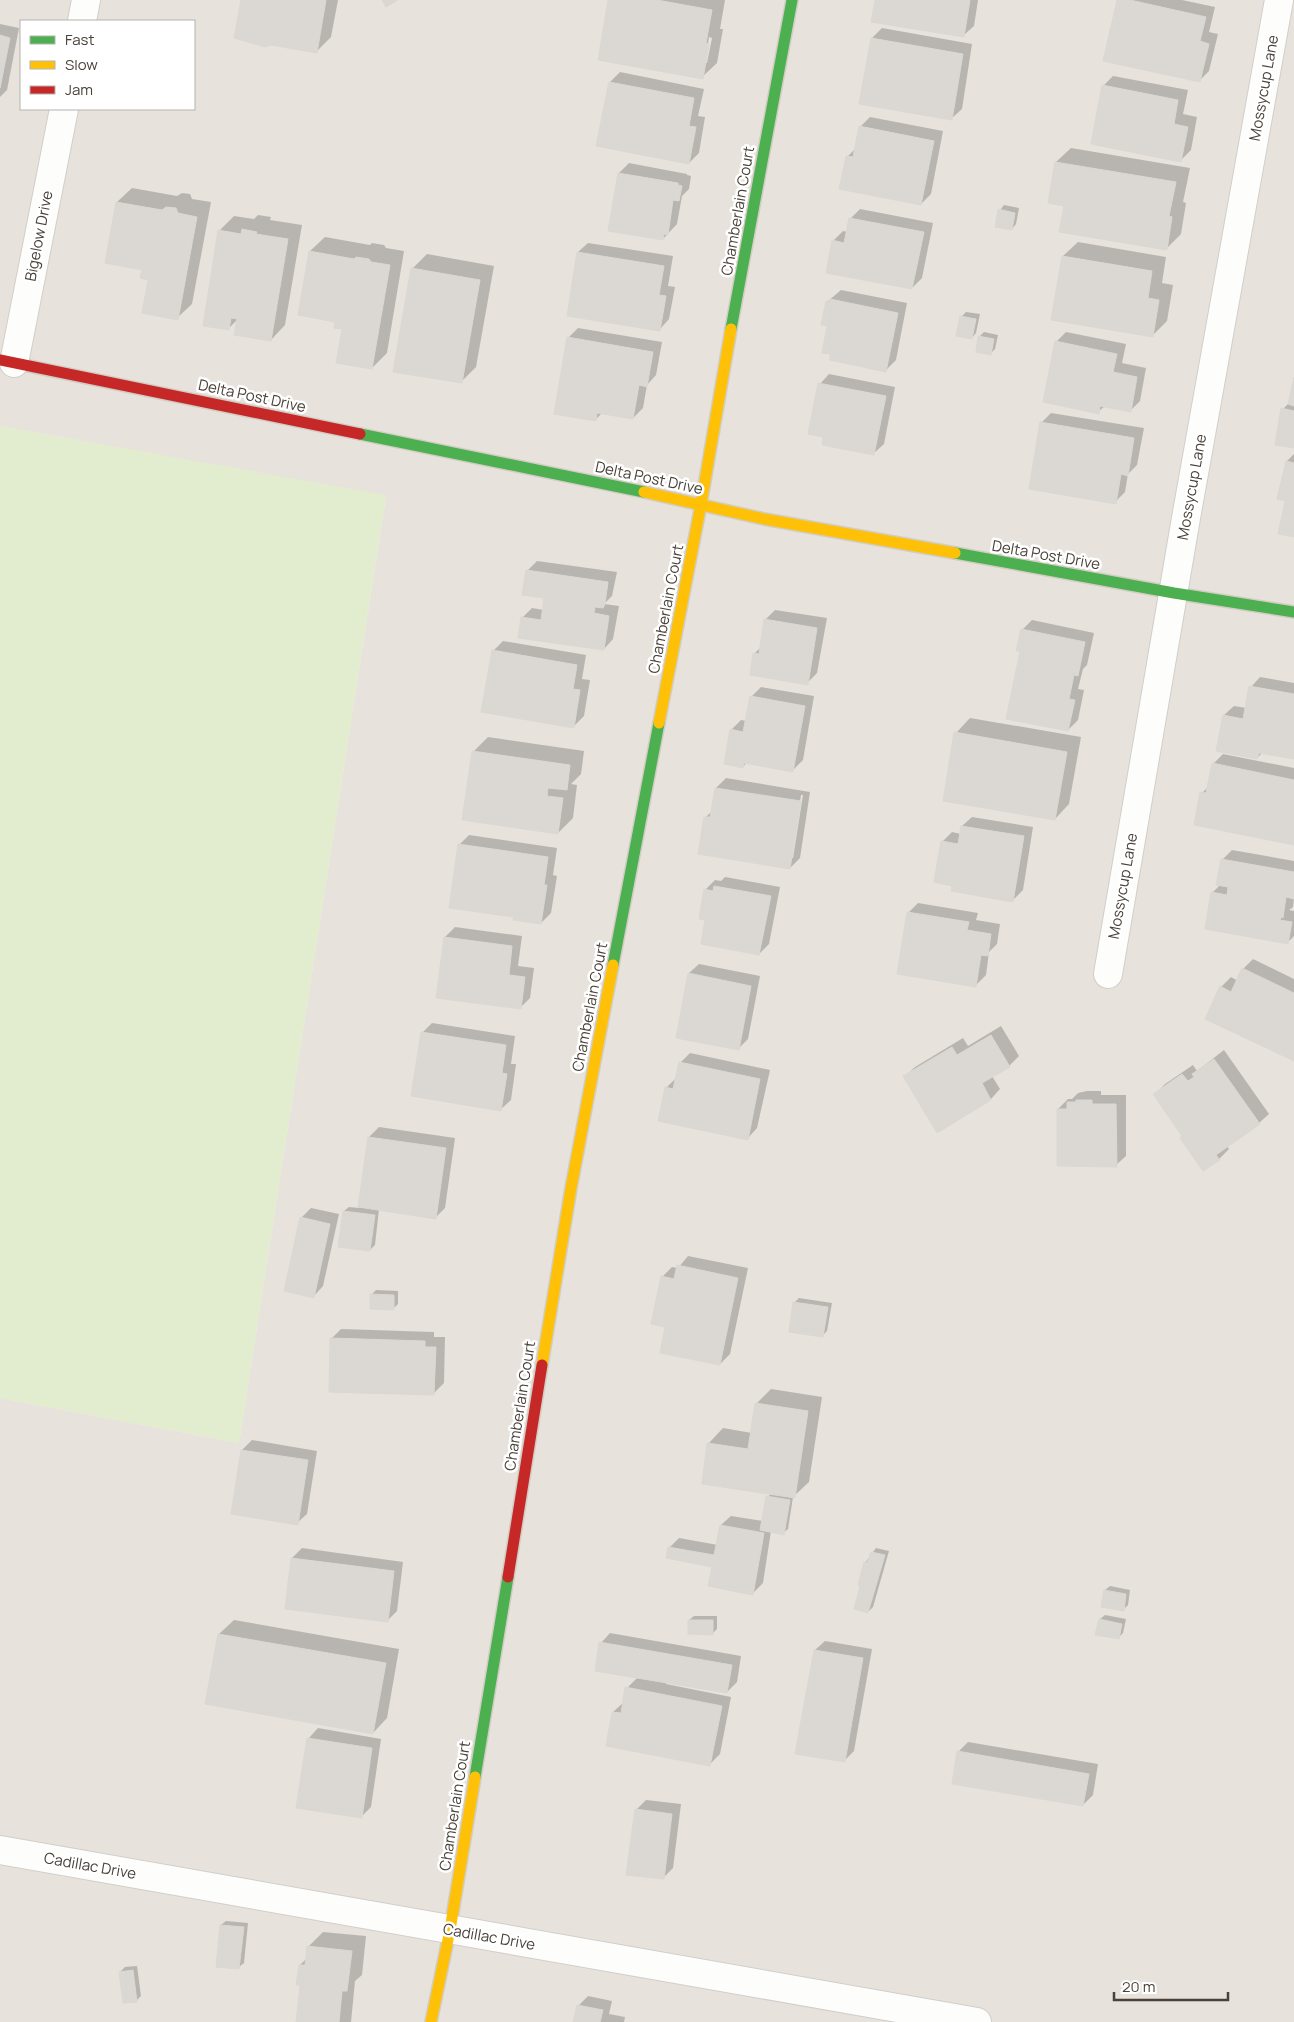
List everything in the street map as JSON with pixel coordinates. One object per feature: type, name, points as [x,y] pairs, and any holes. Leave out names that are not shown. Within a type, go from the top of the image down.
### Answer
[{"type":"street","points":[[82,20],[86,0]]},
{"type":"street","name":"Chamberlain Court","points":[[431,2022],[450,1930],[571,1188],[701,504],[712,432],[792,0]]},
{"type":"street","name":"Mossycup Lane","points":[[1108,974],[1279,0]]},
{"type":"street","name":"Bigelow Drive","points":[[7,362],[64,110]]},
{"type":"street","name":"Delta Post Drive","points":[[7,362],[701,504],[764,519],[1174,593],[1294,612]]},
{"type":"street","name":"Cadillac Drive","points":[[0,1850],[977,2022]]},
{"type":"shaded area","points":[[0,0],[1294,0],[1294,2022],[0,2022],[0,1398],[239,1443],[386,496],[0,426]]},
{"type":"green space","points":[[0,426],[386,495],[239,1443],[0,1398]]},
{"type":"building","points":[[241,0],[326,0],[317,53],[271,45],[265,47],[234,38]]},
{"type":"building","points":[[382,0],[398,0],[386,7]]},
{"type":"building","points":[[608,0],[657,0],[712,10],[706,43],[709,44],[703,79],[598,60]]},
{"type":"building","points":[[875,0],[970,0],[964,37],[871,22]]},
{"type":"building","points":[[1117,0],[1130,0],[1206,17],[1200,41],[1209,44],[1200,82],[1103,61]]},
{"type":"building","points":[[0,35],[10,38],[0,88]]},
{"type":"building","points":[[871,38],[963,54],[952,120],[859,104]]},
{"type":"building","points":[[609,82],[694,98],[689,126],[696,127],[689,164],[596,146]]},
{"type":"building","points":[[1102,85],[1178,100],[1174,124],[1188,127],[1181,162],[1091,144]]},
{"type":"building","points":[[859,126],[934,141],[921,205],[839,189],[846,156],[853,157]]},
{"type":"building","points":[[1055,162],[1176,182],[1169,216],[1172,217],[1167,250],[1059,232],[1064,206],[1048,203]]},
{"type":"building","points":[[618,173],[678,183],[678,185],[682,186],[679,201],[673,200],[668,235],[664,234],[663,240],[608,231]]},
{"type":"building","points":[[116,202],[162,210],[166,207],[176,208],[178,213],[197,217],[178,320],[142,313],[148,280],[140,278],[142,270],[105,263]]},
{"type":"building","points":[[998,209],[1015,213],[1012,230],[995,227]]},
{"type":"building","points":[[849,218],[924,232],[912,289],[826,273],[832,240],[844,243]]},
{"type":"building","points":[[242,229],[257,232],[256,234],[288,239],[271,341],[234,335],[237,319],[231,318],[229,330],[203,326],[218,230],[241,234]]},
{"type":"building","points":[[309,251],[354,259],[356,257],[369,259],[371,262],[390,265],[372,369],[336,363],[342,329],[334,328],[335,322],[298,315]]},
{"type":"building","points":[[577,252],[664,266],[659,295],[666,296],[660,331],[567,316]]},
{"type":"building","points":[[1062,256],[1152,271],[1148,298],[1159,300],[1153,337],[1051,320]]},
{"type":"building","points":[[411,268],[480,280],[462,383],[393,372]]},
{"type":"building","points":[[830,299],[898,313],[886,372],[830,360],[830,354],[822,353],[827,326],[821,325],[826,301],[829,302]]},
{"type":"building","points":[[960,316],[976,319],[972,339],[956,336]]},
{"type":"building","points":[[978,336],[994,339],[991,355],[976,352]]},
{"type":"building","points":[[567,337],[653,352],[647,387],[639,385],[633,419],[597,413],[596,421],[554,414]]},
{"type":"building","points":[[1055,341],[1117,354],[1113,372],[1137,377],[1131,412],[1100,406],[1099,414],[1043,402]]},
{"type":"building","points":[[1294,377],[1294,406],[1288,404]]},
{"type":"building","points":[[818,383],[886,396],[874,455],[822,445],[823,437],[808,434]]},
{"type":"building","points":[[1281,408],[1294,411],[1294,448],[1275,445]]},
{"type":"building","points":[[1040,422],[1134,438],[1128,476],[1121,474],[1116,504],[1029,489]]},
{"type":"building","points":[[1286,461],[1294,463],[1294,537],[1278,534],[1285,501],[1277,499]]},
{"type":"building","points":[[526,570],[608,582],[605,604],[603,608],[595,607],[594,613],[609,616],[604,650],[518,638],[521,617],[541,620],[544,598],[522,595]]},
{"type":"building","points":[[764,619],[817,628],[808,685],[750,675],[753,653],[759,654]]},
{"type":"building","points":[[1021,629],[1085,642],[1078,676],[1074,675],[1069,699],[1075,700],[1068,731],[1006,719],[1020,651],[1016,651]]},
{"type":"building","points":[[492,650],[577,665],[573,689],[580,690],[574,728],[481,712]]},
{"type":"building","points":[[1249,686],[1294,694],[1294,759],[1259,753],[1257,759],[1216,751],[1223,715],[1243,719]]},
{"type":"building","points":[[750,696],[805,706],[793,772],[744,763],[743,768],[724,764],[730,729],[743,732]]},
{"type":"building","points":[[954,732],[1067,752],[1055,820],[943,801]]},
{"type":"building","points":[[472,751],[570,765],[567,790],[548,788],[547,796],[563,798],[558,834],[462,820]]},
{"type":"building","points":[[1212,763],[1294,780],[1294,845],[1194,825],[1200,792],[1206,793]]},
{"type":"building","points":[[715,788],[801,801],[790,869],[698,854],[704,817],[710,817]]},
{"type":"building","points":[[961,826],[1024,836],[1013,902],[951,891],[952,886],[934,882],[941,841],[958,844]]},
{"type":"building","points":[[458,844],[548,857],[544,885],[547,885],[541,924],[513,920],[514,917],[449,908]]},
{"type":"building","points":[[1221,859],[1294,872],[1294,899],[1286,897],[1283,918],[1281,917],[1280,920],[1292,922],[1288,944],[1205,929],[1211,892],[1227,895],[1228,887],[1216,885]]},
{"type":"building","points":[[714,886],[771,896],[759,955],[701,944],[705,920],[699,919],[704,889],[713,891]]},
{"type":"building","points":[[907,912],[969,922],[967,930],[991,934],[988,956],[981,955],[976,987],[897,974]]},
{"type":"building","points":[[444,937],[512,946],[509,975],[525,977],[521,1009],[436,998]]},
{"type":"building","points":[[1242,968],[1294,993],[1294,1061],[1205,1019],[1220,986],[1231,992]]},
{"type":"building","points":[[688,973],[751,986],[739,1050],[676,1038]]},
{"type":"building","points":[[421,1032],[506,1045],[502,1073],[507,1074],[501,1111],[411,1096]]},
{"type":"building","points":[[991,1035],[1010,1067],[982,1083],[991,1100],[937,1133],[903,1076],[952,1047],[957,1055]]},
{"type":"building","points":[[1214,1059],[1260,1124],[1216,1155],[1220,1160],[1203,1171],[1153,1094],[1182,1074],[1188,1081],[1194,1077],[1192,1074]]},
{"type":"building","points":[[679,1062],[760,1079],[748,1140],[658,1121],[665,1087],[673,1089]]},
{"type":"building","points":[[1076,1100],[1092,1100],[1092,1104],[1116,1104],[1117,1167],[1057,1166],[1057,1109],[1067,1109],[1067,1102],[1076,1102]]},
{"type":"building","points":[[368,1137],[446,1148],[436,1219],[358,1207]]},
{"type":"building","points":[[343,1211],[375,1215],[370,1251],[338,1247]]},
{"type":"building","points":[[300,1217],[330,1224],[314,1298],[284,1291]]},
{"type":"building","points":[[677,1265],[738,1278],[720,1365],[660,1353],[665,1327],[651,1324],[661,1276],[674,1279]]},
{"type":"building","points":[[370,1294],[394,1295],[394,1310],[370,1309]]},
{"type":"building","points":[[793,1302],[828,1307],[823,1337],[789,1332]]},
{"type":"building","points":[[330,1338],[425,1341],[425,1347],[436,1347],[434,1395],[329,1392]]},
{"type":"building","points":[[755,1403],[808,1411],[795,1498],[702,1484],[707,1443],[748,1449]]},
{"type":"building","points":[[241,1450],[308,1460],[298,1525],[231,1514]]},
{"type":"building","points":[[766,1496],[790,1500],[784,1535],[760,1530]]},
{"type":"building","points":[[720,1525],[764,1533],[753,1595],[708,1586],[712,1567],[666,1558],[668,1547],[714,1555]]},
{"type":"building","points":[[871,1552],[885,1555],[868,1613],[854,1609],[864,1562],[867,1563]]},
{"type":"building","points":[[291,1558],[394,1571],[388,1622],[285,1609]]},
{"type":"building","points":[[1104,1590],[1126,1594],[1124,1611],[1101,1607]]},
{"type":"building","points":[[1099,1619],[1122,1624],[1119,1639],[1095,1635]]},
{"type":"building","points":[[688,1620],[713,1620],[713,1635],[688,1634]]},
{"type":"building","points":[[218,1634],[386,1663],[373,1734],[205,1704]]},
{"type":"building","points":[[599,1642],[732,1665],[727,1693],[595,1671]]},
{"type":"building","points":[[814,1650],[863,1658],[845,1762],[795,1754]]},
{"type":"building","points":[[625,1687],[722,1706],[710,1766],[606,1746],[612,1712],[621,1713]]},
{"type":"building","points":[[307,1738],[372,1748],[362,1818],[296,1808]]},
{"type":"building","points":[[957,1751],[1089,1774],[1083,1806],[952,1784]]},
{"type":"building","points":[[635,1809],[672,1814],[664,1879],[626,1875]]},
{"type":"building","points":[[220,1925],[244,1927],[239,1969],[216,1967]]},
{"type":"building","points":[[307,1946],[352,1951],[347,1991],[342,1991],[339,2022],[296,2022],[300,1985],[296,1985],[299,1965],[305,1965]]},
{"type":"building","points":[[133,1970],[137,2002],[123,2003],[119,1972]]},
{"type":"building","points":[[577,2005],[603,2010],[600,2022],[573,2022]]},
{"type":"traffic: fast","points":[[731,329],[792,0]]},
{"type":"traffic: fast","points":[[360,434],[644,492]]},
{"type":"traffic: fast","points":[[955,553],[1174,593],[1294,612]]},
{"type":"traffic: fast","points":[[613,965],[659,723]]},
{"type":"traffic: fast","points":[[475,1777],[508,1577]]},
{"type":"traffic: slow","points":[[659,723],[701,504],[731,329]]},
{"type":"traffic: slow","points":[[644,492],[764,519],[955,553]]},
{"type":"traffic: slow","points":[[542,1365],[571,1188],[613,965]]},
{"type":"traffic: slow","points":[[431,2022],[450,1930],[475,1777]]},
{"type":"traffic: jam","points":[[0,360],[360,434]]},
{"type":"traffic: jam","points":[[508,1577],[542,1365]]}]
